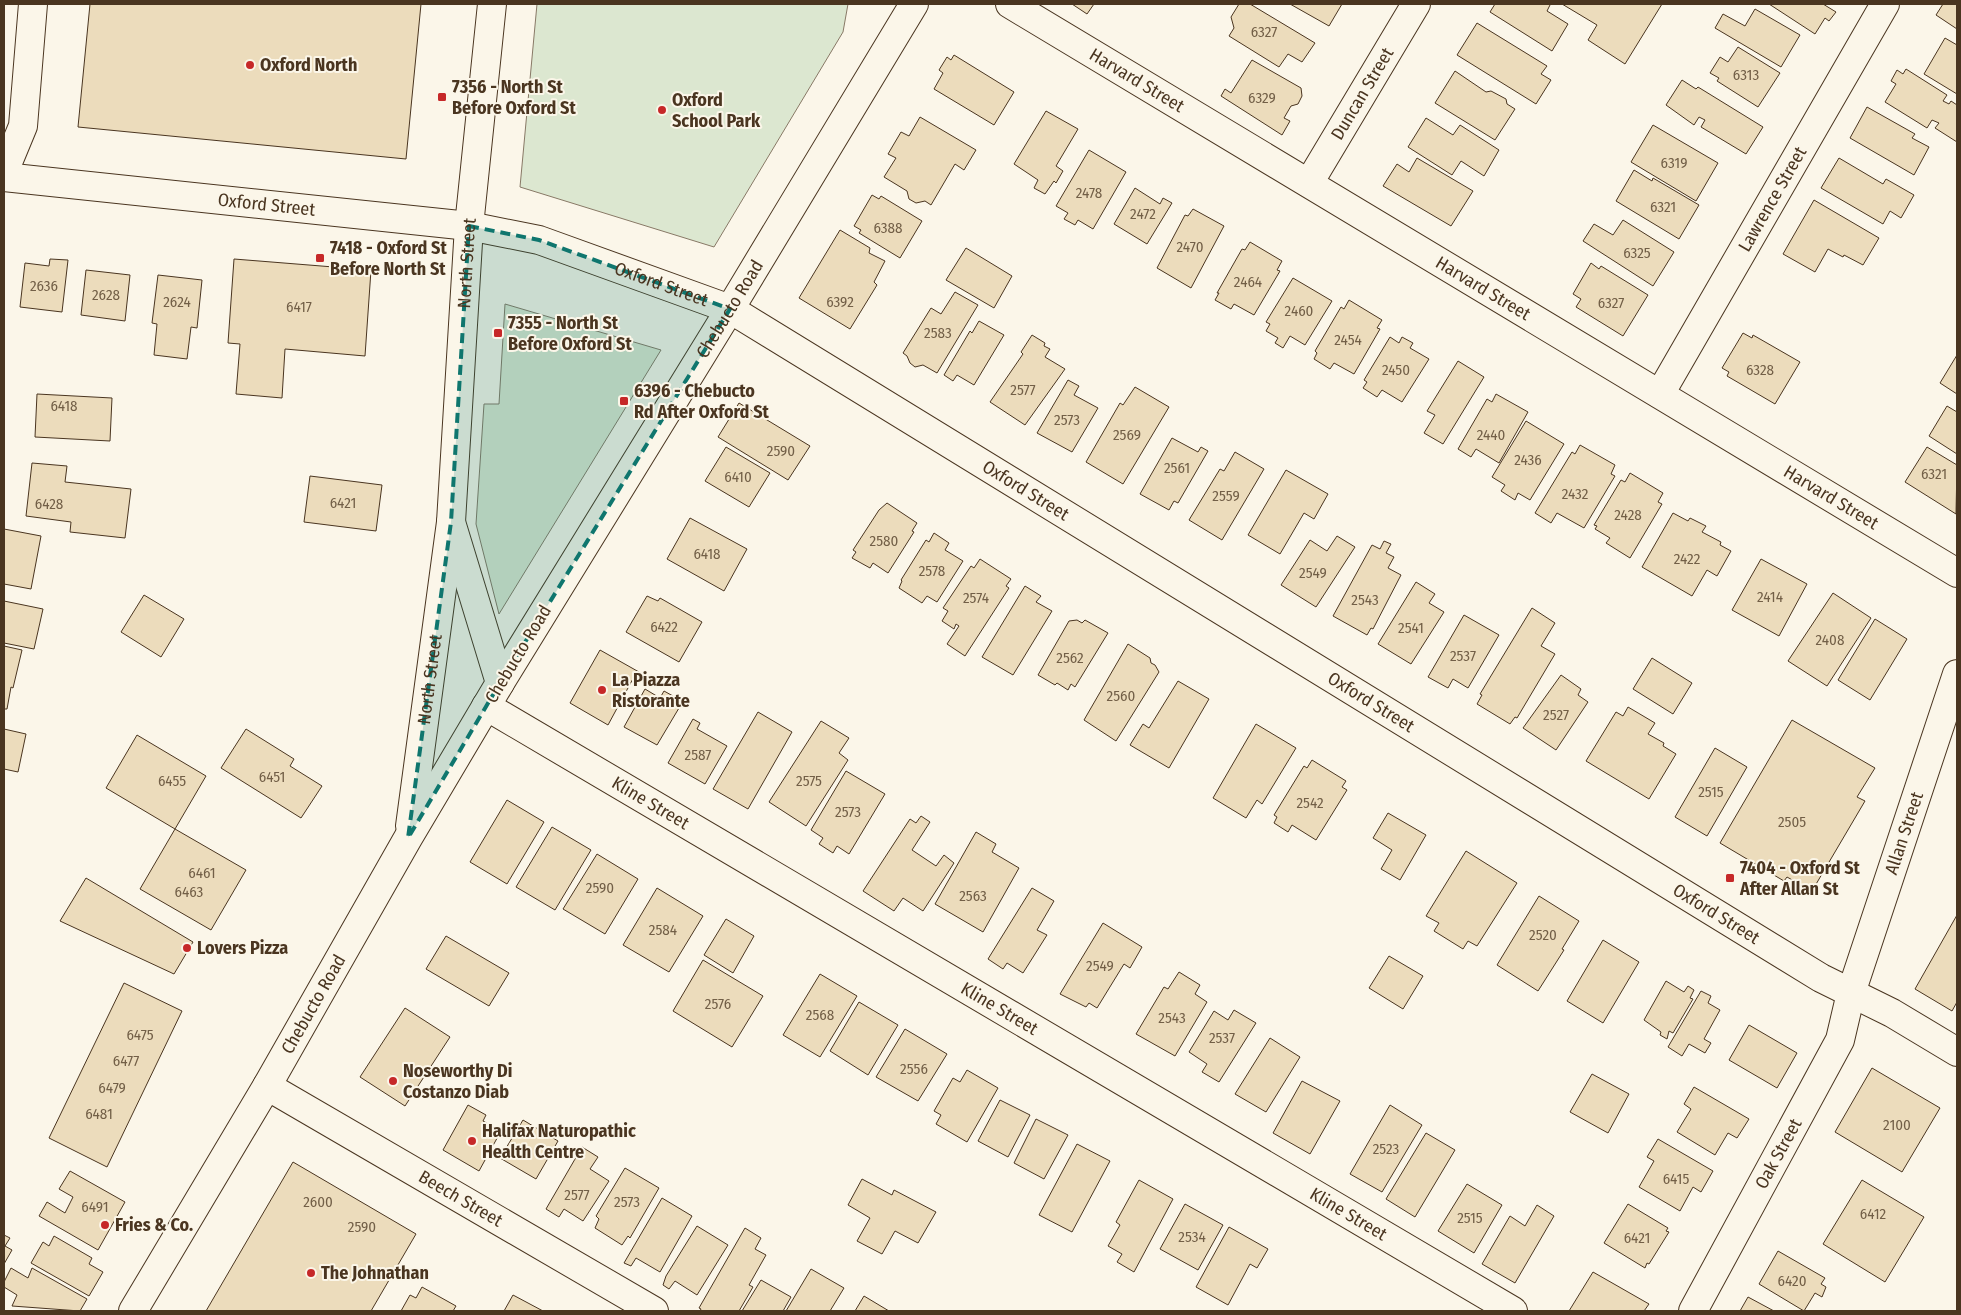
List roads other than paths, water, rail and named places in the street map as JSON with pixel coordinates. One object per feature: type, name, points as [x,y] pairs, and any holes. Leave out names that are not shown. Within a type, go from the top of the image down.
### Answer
[{"type":"street","points":[[4,172],[22,126],[33,4]]},
{"type":"street","name":"North Street","points":[[408,838],[451,522],[469,226],[492,4]]},
{"type":"street","name":"Chebucto Road","points":[[132,1311],[267,1086],[408,838],[486,706],[730,309],[914,4]]},
{"type":"street","name":"Harvard Street","points":[[1010,4],[1957,573]]},
{"type":"street","name":"Duncan Street","points":[[1309,183],[1416,4]]},
{"type":"street","name":"Lawrence Street","points":[[1660,394],[1885,4]]},
{"type":"street","name":"Oxford Street","points":[[4,177],[469,226],[539,240],[730,309],[1821,978],[1892,1013],[1957,1052]]},
{"type":"street","name":"North Street","points":[[451,522],[500,683]]},
{"type":"street","name":"Allan Street","points":[[1851,993],[1957,674]]},
{"type":"street","name":"Kline Street","points":[[486,706],[1513,1311]]},
{"type":"street","name":"Oak Street","points":[[1693,1311],[1840,1040],[1851,993]]},
{"type":"street","name":"Beech Street","points":[[267,1086],[654,1311]]},
{"type":"place","name":"Oxford North","points":[[250,65]]},
{"type":"place","name":"7356 - North St Before Oxford St","points":[[442,97]]},
{"type":"place","name":"Oxford School Park","points":[[662,110]]},
{"type":"place","name":"7418 - Oxford St Before North St","points":[[320,258]]},
{"type":"place","name":"7355 - North St Before Oxford St","points":[[498,333]]},
{"type":"place","name":"6396 - Chebucto Rd After Oxford St","points":[[624,401]]},
{"type":"place","name":"La Piazza Ristorante","points":[[602,690]]},
{"type":"place","name":"7404 - Oxford St After Allan St","points":[[1730,878]]},
{"type":"place","name":"Lovers Pizza","points":[[187,948]]},
{"type":"place","name":"Noseworthy Di Costanzo Diab","points":[[393,1081]]},
{"type":"place","name":"Halifax Naturopathic Health Centre","points":[[472,1141]]},
{"type":"place","name":"Fries & Co.","points":[[105,1225]]},
{"type":"place","name":"The Johnathan","points":[[311,1273]]}]
